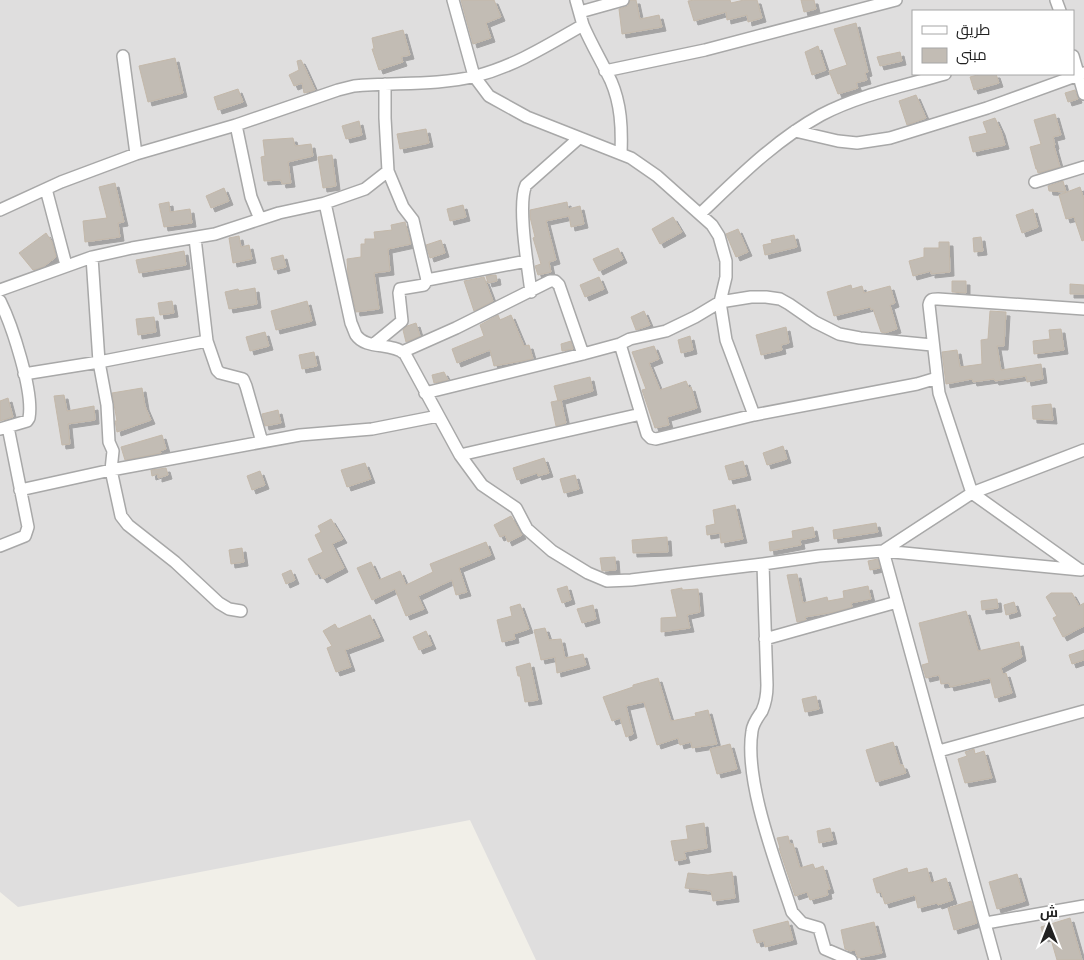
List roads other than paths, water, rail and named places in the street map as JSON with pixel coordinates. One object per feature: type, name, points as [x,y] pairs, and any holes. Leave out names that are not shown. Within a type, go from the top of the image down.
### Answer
[{"type":"street","points":[[453,0],[474,76],[489,96],[511,110],[621,153],[658,176],[712,225],[719,236],[726,261],[726,277],[720,302],[726,340],[754,415]]},
{"type":"street","points":[[576,0],[590,44],[610,79],[619,107],[622,129],[621,153]]},
{"type":"street","points":[[580,12],[622,0]]},
{"type":"street","points":[[605,71],[705,50],[896,0]]},
{"type":"street","points":[[0,210],[46,189],[136,154],[236,125],[346,88],[432,82],[474,76],[496,70],[545,48],[583,25]]},
{"type":"street","points":[[123,56],[136,154]]},
{"type":"street","points":[[1074,58],[1081,74],[1084,94]]},
{"type":"street","points":[[795,131],[838,141],[857,143],[890,138],[987,108],[1081,74]]},
{"type":"street","points":[[700,214],[757,160],[795,131],[841,106],[942,75]]},
{"type":"street","points":[[374,344],[402,321],[400,289],[424,285],[427,280],[413,220],[403,207],[388,171],[385,84]]},
{"type":"street","points":[[236,125],[251,197],[260,219]]},
{"type":"street","points":[[531,292],[527,261],[523,190],[526,185],[579,138]]},
{"type":"street","points":[[1035,182],[1084,167]]},
{"type":"street","points":[[0,290],[92,257],[132,248],[196,238],[260,219],[325,203],[365,189],[388,171]]},
{"type":"street","points":[[46,189],[66,265]]},
{"type":"street","points":[[325,203],[351,323],[356,336],[363,341],[400,349],[460,455],[482,485],[516,508],[527,529],[552,551],[588,573],[607,581],[631,580],[820,556],[883,552],[1082,570]]},
{"type":"street","points":[[196,238],[207,340],[217,370],[220,373],[243,379],[262,442]]},
{"type":"street","points":[[92,257],[99,362],[107,405],[109,442],[113,451],[112,470],[121,516],[128,525],[175,562],[219,604],[229,609],[242,611]]},
{"type":"street","points":[[427,280],[527,261]]},
{"type":"street","points":[[402,352],[531,292],[550,281],[554,281],[559,285],[583,354]]},
{"type":"street","points":[[425,393],[583,354],[620,344],[630,339],[666,331],[694,318],[720,302],[751,297],[773,298],[789,304],[815,322],[839,334],[860,338],[932,345]]},
{"type":"street","points":[[1082,570],[972,493],[945,414],[932,345],[929,305],[933,298],[1084,308]]},
{"type":"street","points":[[0,300],[11,326],[24,374],[30,408],[27,421],[4,428],[20,490],[28,527],[27,532],[25,536],[0,546]]},
{"type":"street","points":[[24,374],[99,362],[207,340]]},
{"type":"street","points":[[620,344],[647,434],[651,438],[656,439],[754,415],[917,384],[937,378]]},
{"type":"street","points":[[460,455],[641,414]]},
{"type":"street","points":[[20,490],[112,470],[318,432],[372,429],[438,416]]},
{"type":"street","points":[[883,552],[972,493],[1084,450]]},
{"type":"street","points":[[883,552],[996,960]]},
{"type":"street","points":[[763,564],[768,685],[766,699],[752,729],[753,777],[762,815],[792,912],[802,923],[819,928],[824,949],[850,960]]},
{"type":"street","points":[[765,639],[898,602]]},
{"type":"street","points":[[939,751],[1084,711]]},
{"type":"street","points":[[986,923],[1084,906]]}]
